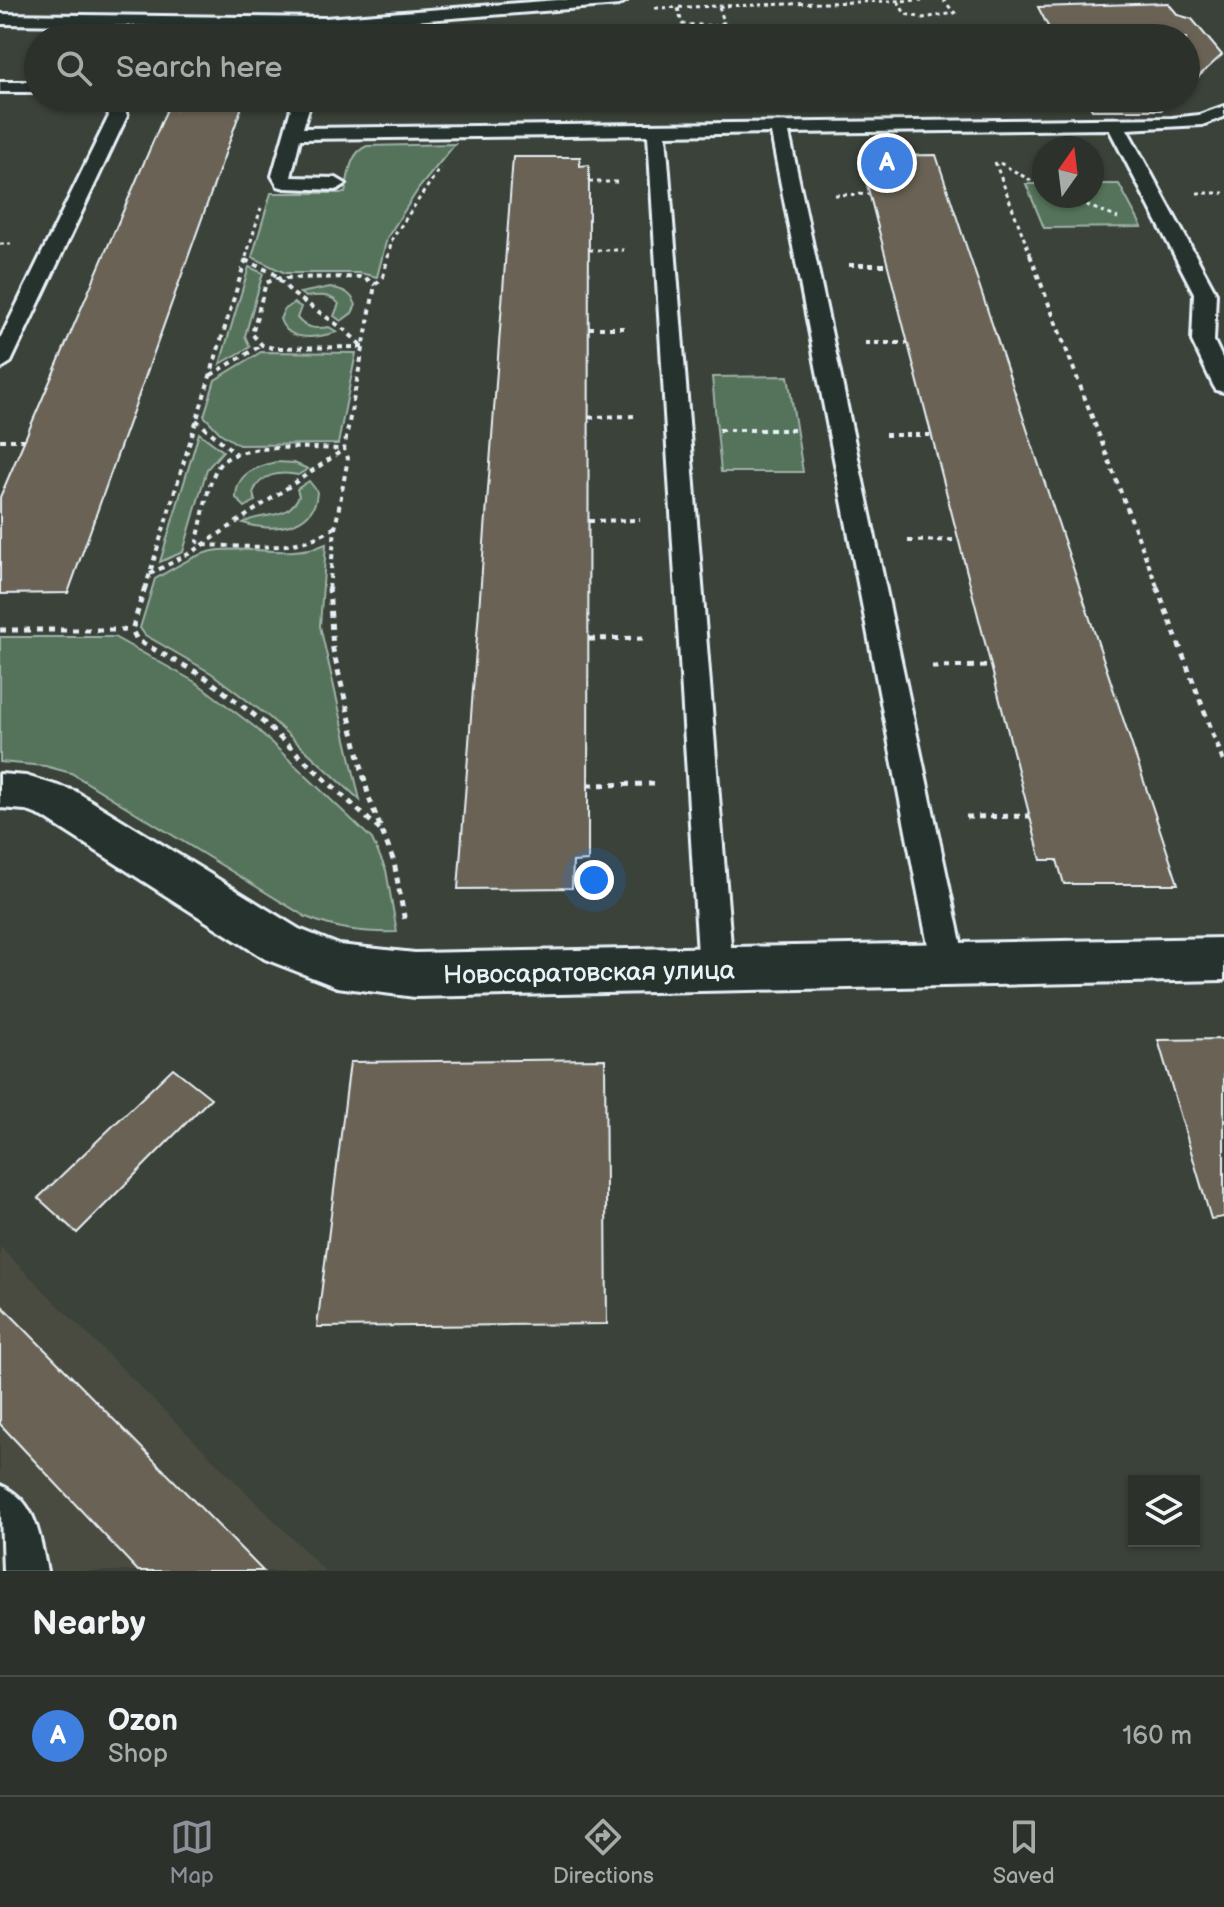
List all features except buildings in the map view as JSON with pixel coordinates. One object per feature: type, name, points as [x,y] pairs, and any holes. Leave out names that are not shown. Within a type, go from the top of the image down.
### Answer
[{"type":"street","name":"Новосаратовская улица","points":[[0,791],[26,793],[59,804],[282,944],[337,966],[415,975],[1224,959]]},
{"type":"lane","points":[[389,24],[619,0]]},
{"type":"lane","points":[[0,19],[122,20],[125,24]]},
{"type":"lane","points":[[0,87],[24,87]]},
{"type":"lane","points":[[293,134],[1115,124],[1202,120],[1224,111]]},
{"type":"lane","points":[[0,362],[118,116],[117,112]]},
{"type":"lane","points":[[299,112],[281,176],[285,182],[336,184]]},
{"type":"lane","points":[[1115,124],[1205,293],[1203,341],[1224,385]]},
{"type":"lane","points":[[779,128],[949,966]]},
{"type":"lane","points":[[657,130],[716,971]]},
{"type":"lane","points":[[0,1507],[15,1523],[25,1571]]},
{"type":"path","points":[[898,1],[905,14],[923,18],[955,13],[943,0]]},
{"type":"path","points":[[719,6],[724,22],[721,24]]},
{"type":"path","points":[[678,8],[682,24]]},
{"type":"path","points":[[415,975],[394,862],[369,798],[328,625],[336,527],[348,458],[344,449],[375,285],[383,277],[392,239],[424,188],[469,132]]},
{"type":"path","points":[[994,160],[1224,763]]},
{"type":"path","points":[[285,182],[265,193],[132,630],[137,640],[205,677],[263,722],[380,831]]},
{"type":"path","points":[[1093,208],[1118,218]]},
{"type":"path","points":[[245,260],[273,273],[293,294],[345,330],[363,347]]},
{"type":"path","points":[[262,345],[252,334],[266,283],[277,278],[364,277],[375,285]]},
{"type":"path","points":[[209,376],[262,345],[363,347]]},
{"type":"path","points":[[196,420],[235,453]]},
{"type":"path","points":[[678,430],[840,430]]},
{"type":"path","points":[[0,440],[24,440]]},
{"type":"path","points":[[336,527],[324,538],[305,545],[202,545],[197,541],[217,467],[235,453],[344,449]]},
{"type":"path","points":[[149,574],[202,545],[344,449]]},
{"type":"path","points":[[0,630],[132,630]]},
{"type":"path","points":[[589,639],[693,638]]},
{"type":"path","points":[[888,667],[991,666]]},
{"type":"path","points":[[588,785],[702,784]]},
{"type":"path","points":[[919,817],[1029,816]]},
{"type":"shaded area","points":[[0,1247],[325,1571],[0,1571]]},
{"type":"green space","points":[[455,144],[419,188],[387,238],[377,277],[360,273],[285,273],[252,257],[271,193],[345,193],[353,159],[367,146]]},
{"type":"green space","points":[[1026,184],[1032,184],[1032,199]]},
{"type":"green space","points":[[1104,184],[1119,184],[1142,227],[1044,228],[1036,208],[1104,208]]},
{"type":"green space","points":[[249,267],[263,273],[245,336],[250,347],[220,364]]},
{"type":"green space","points":[[330,287],[346,292],[356,305],[352,313],[341,321],[334,316],[339,304],[332,298],[306,297],[300,293]]},
{"type":"green space","points":[[294,303],[301,307],[297,318],[304,324],[316,328],[329,327],[337,332],[304,337],[289,332],[280,319],[284,310]]},
{"type":"green space","points":[[261,352],[356,353],[338,444],[239,445],[220,433],[204,416],[215,380]]},
{"type":"green space","points":[[788,376],[803,472],[721,472],[712,377]]},
{"type":"green space","points":[[199,433],[223,451],[207,469],[183,552],[160,562]]},
{"type":"green space","points":[[276,462],[294,463],[308,469],[298,475],[284,473],[266,478],[253,493],[255,501],[245,507],[236,498],[243,477],[248,472]]},
{"type":"green space","points":[[309,481],[317,491],[315,504],[301,520],[290,525],[266,528],[243,523],[288,510],[299,496],[297,489]]},
{"type":"green space","points":[[326,544],[320,626],[360,800],[269,717],[211,673],[145,635],[140,628],[155,579],[191,559],[213,551],[299,551]]},
{"type":"green space","points":[[0,637],[114,637],[197,683],[256,728],[372,839],[386,870],[397,932],[351,930],[306,917],[71,773],[45,766],[0,762]]},
{"type":"place","name":"Ozon","points":[[887,163]]}]
